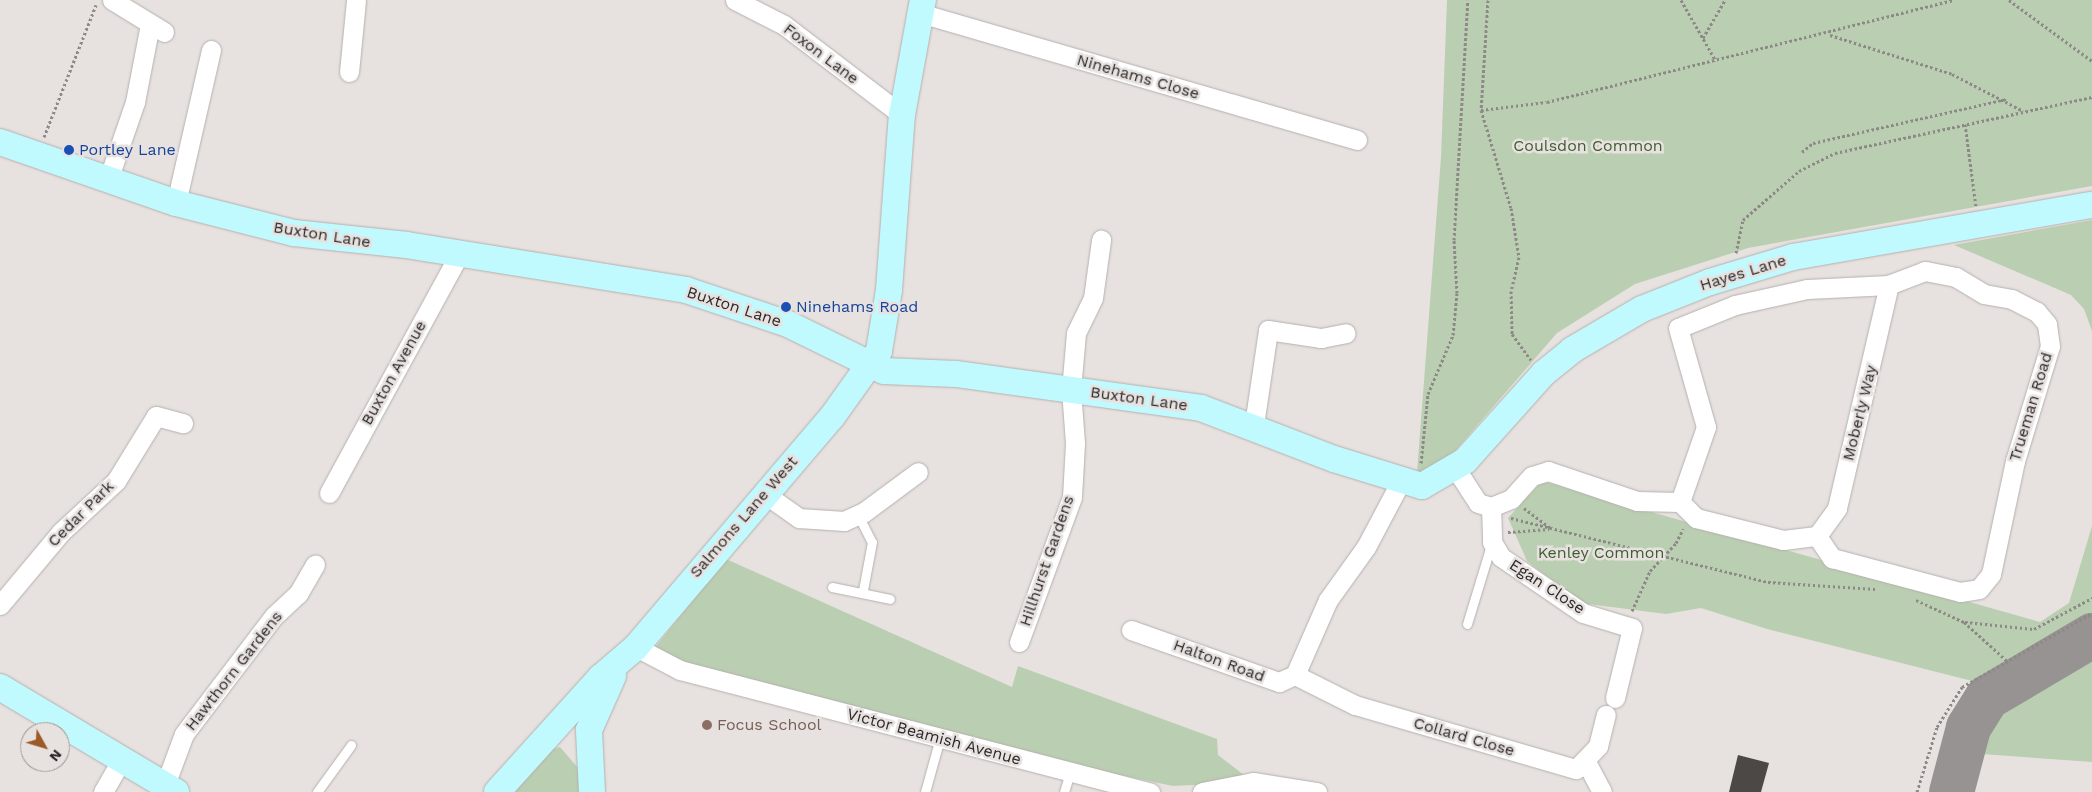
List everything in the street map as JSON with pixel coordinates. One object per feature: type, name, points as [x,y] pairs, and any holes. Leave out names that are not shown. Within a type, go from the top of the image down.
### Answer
[{"type":"street","points":[[108,180],[135,102],[157,28],[112,0]]},
{"type":"street","points":[[349,72],[356,0]]},
{"type":"street","name":"Foxon Lane","points":[[735,0],[784,25],[902,115]]},
{"type":"street","points":[[865,364],[879,351],[886,326],[902,115],[921,6]]},
{"type":"street","name":"Ninehams Close","points":[[921,6],[1357,140]]},
{"type":"street","points":[[176,203],[211,50]]},
{"type":"street","name":"Buxton Lane","points":[[0,142],[176,203],[294,233],[460,253],[686,290],[788,324],[865,364],[884,371],[956,374],[1201,408],[1254,425],[1334,460],[1401,481],[1431,483]]},
{"type":"street","name":"Hayes Lane","points":[[1456,469],[1544,373],[1572,350],[1642,309],[1742,271],[1793,257],[2092,204]]},
{"type":"street","name":"Hillhurst Gardens","points":[[1018,642],[1072,497],[1075,443],[1071,390],[1076,333],[1093,298],[1101,240]]},
{"type":"street","name":"Buxton Avenue","points":[[329,493],[460,253]]},
{"type":"street","name":"Trueman Road","points":[[1680,502],[1706,427],[1678,328],[1735,305],[1807,289],[1889,285],[1924,271],[1956,277],[1984,294],[2012,299],[2038,312],[2047,324],[2050,346],[2014,461],[1990,574],[1980,589],[1960,592],[1832,558],[1817,536]]},
{"type":"street","name":"Moberly Way","points":[[1817,536],[1837,508],[1889,285]]},
{"type":"street","points":[[1254,425],[1268,330],[1321,338],[1346,333]]},
{"type":"street","name":"Salmons Lane West","points":[[592,792],[587,755],[589,730],[618,667],[832,417],[865,364]]},
{"type":"street","name":"Cedar Park","points":[[0,605],[60,532],[116,481],[156,416],[183,423]]},
{"type":"street","points":[[1431,483],[1456,469],[1478,503],[1491,507],[1512,498],[1532,476],[1548,471],[1637,501],[1680,502],[1696,518],[1782,540],[1817,536]]},
{"type":"street","points":[[765,494],[799,518],[837,522],[858,515],[918,472]]},
{"type":"street","points":[[1295,675],[1328,600],[1366,547],[1401,481]]},
{"type":"street","points":[[1491,507],[1491,536]]},
{"type":"street","name":"Egan Close","points":[[1491,536],[1502,557],[1583,613],[1627,626]]},
{"type":"street","name":"Hawthorn Gardens","points":[[170,788],[184,734],[274,616],[298,594],[316,564]]},
{"type":"street","points":[[1614,698],[1632,628],[1627,626]]},
{"type":"street","name":"Halton Road","points":[[1131,630],[1279,682],[1295,675]]},
{"type":"street","name":"Victor Beamish Avenue","points":[[636,647],[680,670],[1150,792]]},
{"type":"street","name":"Salmons Lane West","points":[[497,792],[549,737],[601,677],[618,667]]},
{"type":"street","name":"Collard Close","points":[[1295,675],[1355,706],[1576,769],[1585,760]]},
{"type":"street","points":[[0,687],[170,788]]},
{"type":"street","points":[[1602,792],[1585,760],[1598,746],[1606,715]]},
{"type":"street","points":[[549,737],[574,743],[587,755]]},
{"type":"street","points":[[103,792],[122,759]]},
{"type":"street","points":[[1202,792],[1253,782],[1318,792]]},
{"type":"lane","points":[[858,515],[872,542],[863,590]]},
{"type":"lane","points":[[1466,624],[1491,536]]},
{"type":"lane","points":[[832,587],[863,590],[890,599]]},
{"type":"lane","points":[[925,792],[940,738]]},
{"type":"lane","points":[[317,792],[350,745]]},
{"type":"lane","points":[[1064,792],[1070,772]]},
{"type":"path","points":[[37,156],[98,0]]},
{"type":"path","points":[[1431,483],[1421,464],[1428,394],[1453,335],[1458,293],[1454,240],[1468,0]]},
{"type":"path","points":[[1488,0],[1481,110],[1511,208],[1519,257],[1511,291],[1512,334],[1544,373]]},
{"type":"path","points":[[1681,0],[1716,61]]},
{"type":"path","points":[[1703,38],[1725,0]]},
{"type":"path","points":[[1481,110],[1548,102],[1829,34],[1953,0]]},
{"type":"path","points":[[2009,0],[2092,61]]},
{"type":"path","points":[[1829,34],[1952,74],[2006,99],[2024,112]]},
{"type":"path","points":[[1742,271],[1735,252],[1743,220],[1798,171],[1835,153],[2092,97]]},
{"type":"path","points":[[1802,152],[1813,143],[2006,99]]},
{"type":"path","points":[[1965,124],[1977,215]]},
{"type":"path","points":[[1512,498],[1553,529]]},
{"type":"path","points":[[1627,626],[1637,596],[1660,557],[1676,543],[1683,528],[1680,502]]},
{"type":"path","points":[[1491,507],[1504,517],[1660,557],[1768,582],[1887,590]]},
{"type":"path","points":[[1491,536],[1553,529]]},
{"type":"path","points":[[1905,596],[1964,622],[2008,661]]},
{"type":"path","points":[[1964,622],[2034,629],[2092,598]]},
{"type":"path","points":[[1917,792],[1937,727],[1962,687],[2092,613]]},
{"type":"green space","name":"Coulsdon Common","points":[[1447,0],[2092,0],[2092,186],[1748,248],[1635,284],[1557,333],[1455,451],[1433,470],[1417,473],[1441,157]]},
{"type":"green space","points":[[2092,220],[2092,331],[2084,309],[2071,295],[1954,245]]},
{"type":"green space","name":"Kenley Common","points":[[1542,481],[2040,622],[2069,603],[2092,526],[2092,622],[1984,684],[1767,629],[1701,608],[1666,614],[1580,603],[1527,561],[1508,518]]},
{"type":"green space","points":[[726,559],[1012,687],[1018,666],[1217,739],[1218,755],[1253,782],[1317,792],[1238,792],[1251,782],[1173,786],[1091,769],[692,664],[654,649]]},
{"type":"green space","points":[[2092,655],[2092,762],[1981,754],[1993,709],[2079,656]]},
{"type":"green space","points":[[560,747],[579,769],[584,792],[511,792],[549,750]]},
{"type":"building","points":[[1738,755],[1769,763],[1761,792],[1729,792]]},
{"type":"taxiway","points":[[1951,792],[1968,727],[1987,697],[2092,635]]},
{"type":"place","name":"Portley Lane","points":[[69,150]]},
{"type":"place","name":"Ninehams Road","points":[[786,307]]},
{"type":"place","name":"Focus School","points":[[707,725]]}]
